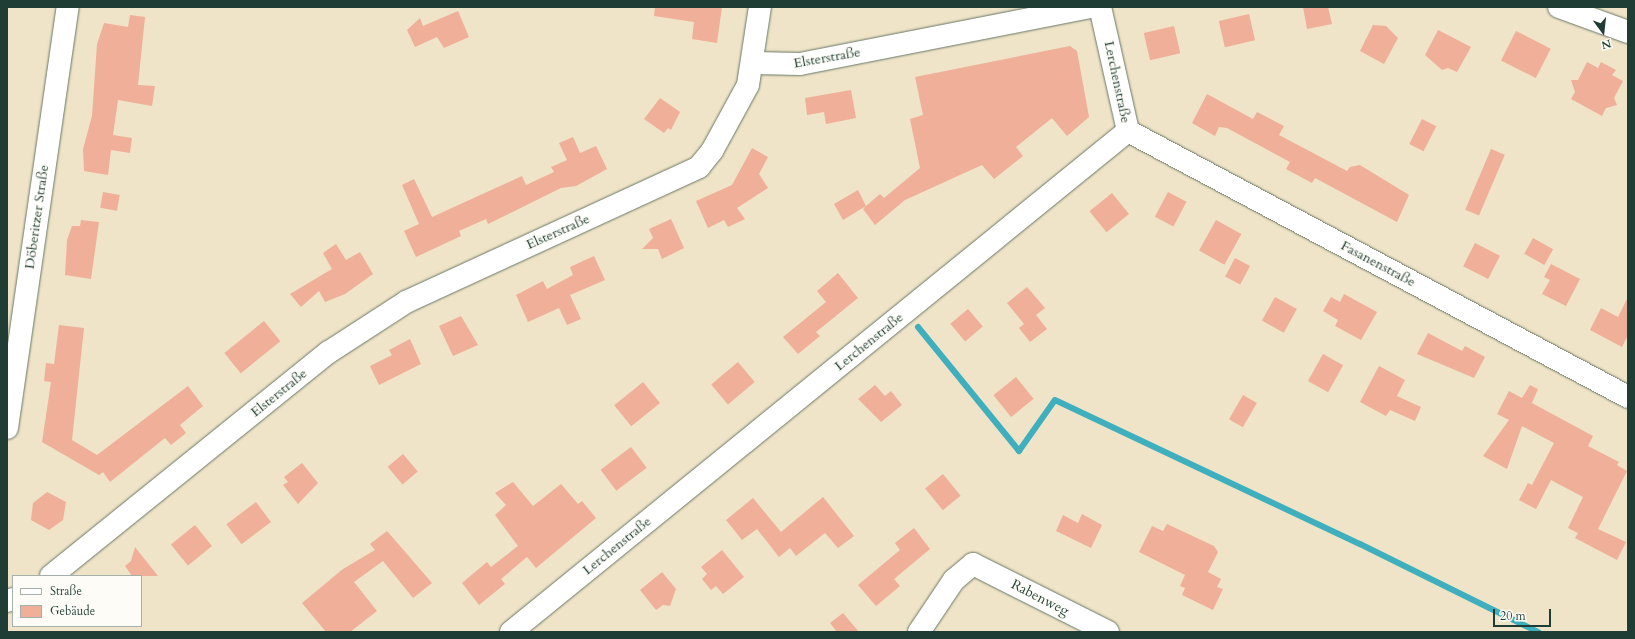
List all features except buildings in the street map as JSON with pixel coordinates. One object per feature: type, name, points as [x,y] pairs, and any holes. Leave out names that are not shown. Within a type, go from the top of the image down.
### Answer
[{"type":"street","name":"Döberitzer Straße","points":[[7,428],[68,7]]},
{"type":"street","points":[[754,63],[760,7]]},
{"type":"street","name":"Elsterstraße","points":[[52,575],[329,352],[406,302],[699,167],[712,151],[748,85],[754,63],[800,64],[1090,7]]},
{"type":"street","name":"Lerchenstraße","points":[[511,632],[1128,131],[1100,7]]},
{"type":"street","points":[[1559,7],[1628,32]]},
{"type":"street","name":"Fasanenstraße","points":[[1128,131],[1628,397]]},
{"type":"street","name":"Rabenweg","points":[[919,632],[954,580],[972,564],[1108,632]]},
{"type":"waterway","points":[[918,327],[1019,451],[1055,400],[1360,544],[1538,632]]}]
